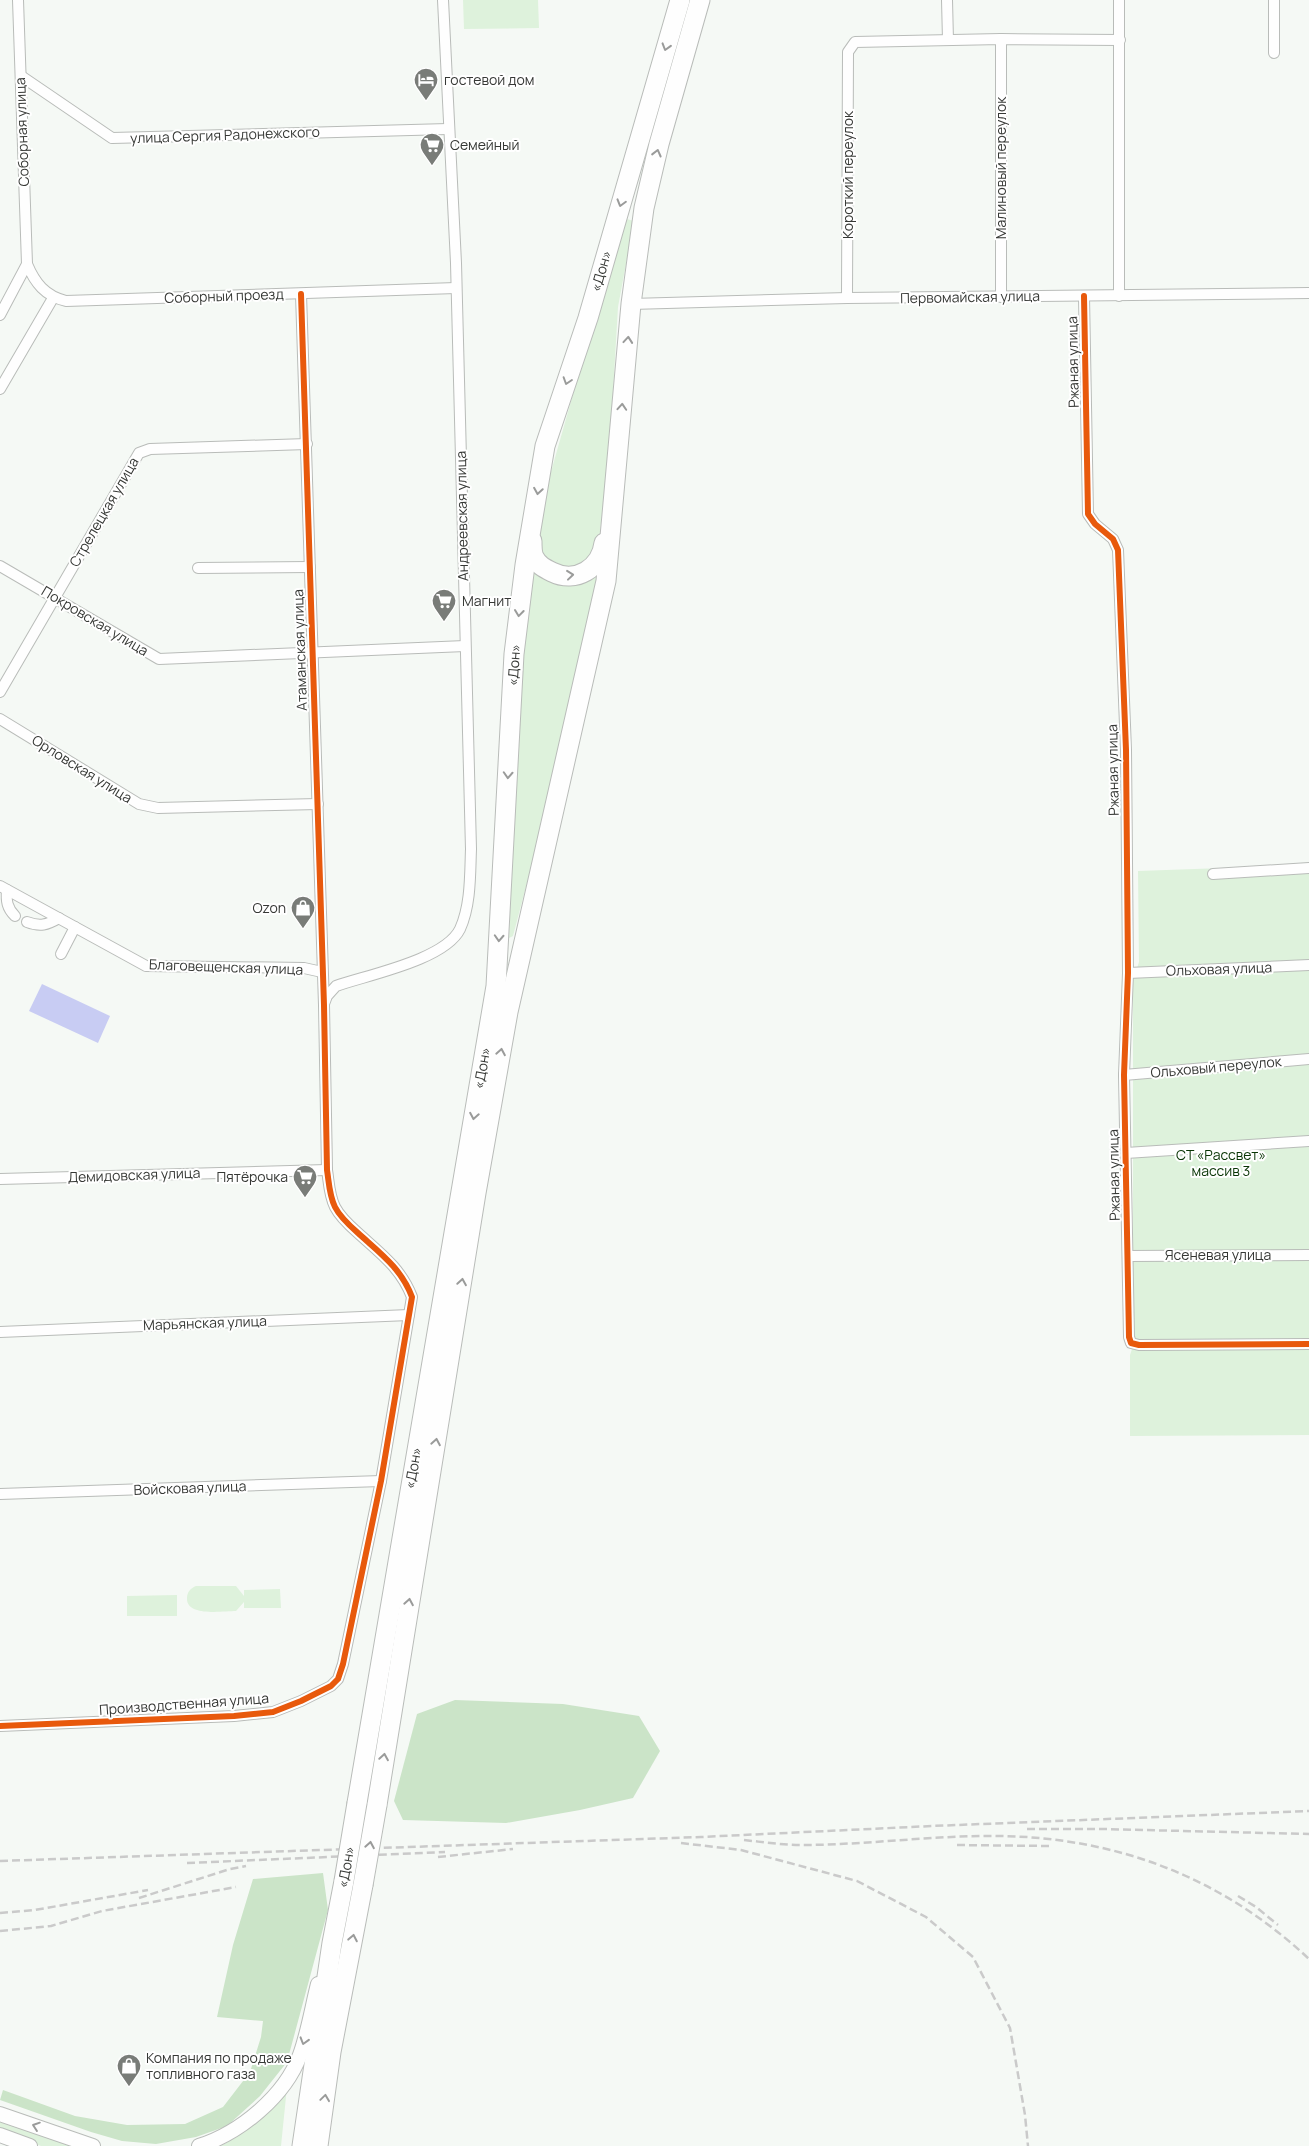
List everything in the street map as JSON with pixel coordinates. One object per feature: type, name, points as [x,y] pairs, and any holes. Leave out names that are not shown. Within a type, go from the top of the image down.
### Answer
[{"type":"highway","name":"«Дон»","points":[[302,2146],[332,1943],[496,986],[514,654],[525,565],[545,446],[588,318],[680,0]]},
{"type":"highway","name":"«Дон»","points":[[318,2146],[331,2052],[377,1805],[476,1193],[508,1012],[606,580],[631,304],[644,208],[659,144],[700,0]]},
{"type":"highway","points":[[531,535],[533,556],[536,561],[540,566],[559,576],[571,577],[587,572],[598,562],[603,550],[620,439]]},
{"type":"main road","points":[[199,2146],[220,2138],[251,2117],[286,2083],[300,2057],[324,1959],[332,1943]]},
{"type":"main road","points":[[0,2114],[93,2146]]},
{"type":"main road","points":[[0,2135],[30,2146]]},
{"type":"street","name":"Соборная улица","points":[[18,0],[27,264],[34,281],[53,298]]},
{"type":"street","name":"Андреевская улица","points":[[324,1005],[327,996],[336,986],[433,953],[449,943],[460,930],[468,894],[471,849],[456,288],[443,0]]},
{"type":"street","points":[[947,0],[948,40],[1120,40]]},
{"type":"street","points":[[1120,0],[1120,296]]},
{"type":"street","points":[[1274,0],[1274,53]]},
{"type":"street","name":"Малиновый переулок","points":[[1001,39],[1001,297]]},
{"type":"street","name":"Короткий переулок","points":[[847,298],[848,52],[854,42],[948,40]]},
{"type":"street","name":"улица Сергия Радонежского","points":[[20,76],[112,138],[448,129]]},
{"type":"street","points":[[0,315],[27,264]]},
{"type":"street","name":"Соборный проезд","points":[[53,298],[66,301],[456,288]]},
{"type":"street","name":"Первомайская улица","points":[[631,304],[847,298],[1309,293]]},
{"type":"street","name":"Атаманская улица","points":[[301,294],[329,1191],[336,1208],[349,1225],[397,1268],[406,1281],[412,1297],[410,1315]]},
{"type":"street","name":"Ржаная улица","points":[[1084,296],[1088,514],[1113,539],[1118,550],[1126,750],[1128,973],[1124,1075],[1129,1337],[1131,1343],[1309,1344]]},
{"type":"street","points":[[0,389],[53,298]]},
{"type":"street","name":"Стрелецкая улица","points":[[0,692],[138,453],[150,449],[307,444]]},
{"type":"street","name":"Покровская улица","points":[[0,566],[159,659],[465,646]]},
{"type":"street","points":[[198,568],[310,567]]},
{"type":"street","name":"Орловская улица","points":[[0,719],[139,804],[158,808],[318,804]]},
{"type":"street","points":[[1213,874],[1309,868]]},
{"type":"street","points":[[4,888],[6,901],[10,911],[15,916]]},
{"type":"street","name":"Благовещенская улица","points":[[4,888],[146,966],[304,968],[322,972]]},
{"type":"street","points":[[27,922],[38,926],[50,923],[58,918]]},
{"type":"street","points":[[61,954],[75,927]]},
{"type":"street","name":"Ольховая улица","points":[[1128,973],[1309,965]]},
{"type":"street","name":"Ольховый переулок","points":[[1124,1075],[1309,1059]]},
{"type":"street","points":[[1126,1153],[1309,1141]]},
{"type":"street","name":"Демидовская улица","points":[[0,1179],[327,1170]]},
{"type":"street","name":"Ясеневая улица","points":[[1128,1256],[1309,1255]]},
{"type":"street","name":"Марьянская улица","points":[[0,1332],[410,1315]]},
{"type":"street","name":"Производственная улица","points":[[0,1726],[234,1716],[273,1712],[301,1702],[331,1686],[338,1679],[343,1664],[381,1481],[410,1315]]},
{"type":"street","name":"Войсковая улица","points":[[0,1494],[381,1481]]},
{"type":"green space","points":[[463,0],[538,0],[539,28],[464,29]]},
{"type":"green space","points":[[623,218],[634,221],[618,307],[610,444],[599,540],[597,553],[572,570],[547,562],[538,548],[545,493]]},
{"type":"green space","points":[[534,563],[600,573],[582,673],[513,936],[509,938],[519,674]]},
{"type":"green space","name":"СТ «Рассвет» массив 3","points":[[1309,865],[1309,1435],[1130,1436],[1130,1355],[1133,1346],[1133,980],[1139,962],[1138,871]]},
{"type":"green space","points":[[196,1586],[236,1586],[244,1596],[244,1590],[280,1589],[281,1608],[244,1608],[244,1602],[236,1611],[206,1612],[192,1608],[188,1604],[188,1594]]},
{"type":"green space","points":[[177,1595],[177,1616],[127,1616],[127,1596]]},
{"type":"green space","points":[[455,1700],[563,1704],[639,1716],[660,1751],[633,1798],[580,1810],[506,1823],[403,1820],[394,1801],[417,1714]]},
{"type":"green space","points":[[323,1873],[328,1910],[287,2062],[260,2096],[227,2126],[196,2137],[156,2144],[122,2141],[0,2100],[3,2090],[75,2116],[127,2125],[185,2124],[223,2107],[250,2072],[261,2037],[263,2021],[217,2017],[233,1945],[253,1879]]},
{"type":"green space","points":[[287,2087],[281,2146],[221,2146],[257,2120],[273,2105]]},
{"type":"green space","points":[[0,2119],[81,2146],[41,2146],[0,2132]]},
{"type":"water","points":[[42,984],[110,1016],[98,1043],[29,1011]]},
{"type":"railway","points":[[0,1861],[701,1837],[1309,1811]]},
{"type":"railway","points":[[1027,1829],[1309,1834]]},
{"type":"railway","points":[[744,1840],[801,1845],[1001,1836],[1044,1839],[1086,1845],[1127,1854],[1167,1868],[1205,1885],[1241,1906],[1276,1931],[1309,1959]]},
{"type":"railway","points":[[681,1843],[741,1850],[857,1881],[926,1917],[973,1957],[1010,2028],[1025,2115],[1028,2146]]},
{"type":"railway","points":[[957,1845],[1052,1846]]},
{"type":"railway","points":[[438,1857],[513,1849]]},
{"type":"railway","points":[[187,1863],[445,1852]]},
{"type":"railway","points":[[139,1898],[230,1869],[246,1866]]},
{"type":"railway","points":[[0,1931],[51,1926],[102,1911],[236,1887]]},
{"type":"railway","points":[[0,1913],[35,1910],[148,1890]]},
{"type":"railway","points":[[1238,1896],[1256,1907],[1278,1925]]},
{"type":"cycle path","points":[[0,1726],[234,1716],[273,1712],[331,1686],[338,1679],[343,1664],[381,1481],[412,1297],[396,1269],[337,1211],[329,1188],[327,1170],[324,1005],[301,294]]},
{"type":"cycle path","points":[[1084,296],[1088,514],[1095,524],[1113,539],[1118,550],[1126,750],[1128,973],[1124,1075],[1129,1337],[1131,1343],[1139,1345],[1309,1344]]},
{"type":"place","name":"гостевой дом","points":[[426,101]]},
{"type":"place","name":"Семейный","points":[[432,166]]},
{"type":"place","name":"Магнит","points":[[444,622]]},
{"type":"place","name":"Ozon","points":[[303,929]]},
{"type":"place","name":"Пятёрочка","points":[[305,1198]]},
{"type":"place","name":"Компания по продаже топливного газа","points":[[129,2087]]}]
